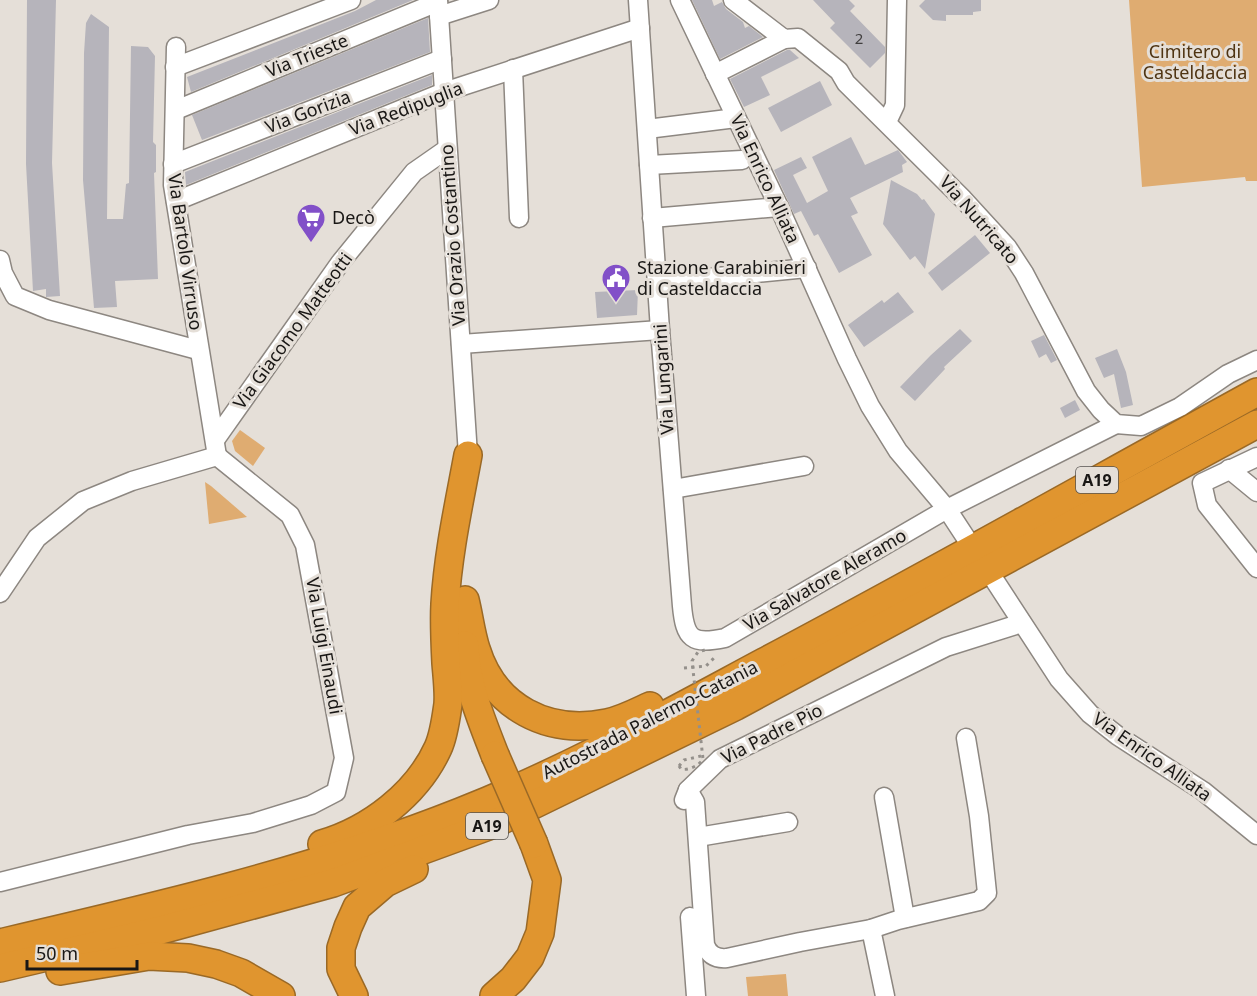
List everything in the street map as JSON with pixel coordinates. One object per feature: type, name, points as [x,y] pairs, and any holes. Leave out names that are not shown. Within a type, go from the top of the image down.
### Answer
[{"type":"highway","name":"Autostrada Palermo-Catania","points":[[0,944],[151,908],[325,861],[461,812],[601,749],[838,623],[1257,392]]},
{"type":"highway","name":"Autostrada Palermo-Catania","points":[[0,968],[161,930],[333,883],[494,824],[736,706],[1257,424]]},
{"type":"highway","points":[[468,455],[465,658],[473,698],[547,880],[540,933],[530,957],[513,979],[494,996]]},
{"type":"highway","points":[[0,931],[148,894],[334,841],[371,821],[413,788],[427,770],[439,747],[445,726],[448,701],[445,606],[448,562],[468,455]]},
{"type":"highway","points":[[354,996],[341,969],[341,948],[357,907],[385,883],[442,856],[500,834],[742,715],[876,639],[941,596]]},
{"type":"highway","points":[[465,600],[476,650],[485,670],[502,695],[520,711],[542,721],[560,724],[608,723],[652,706],[717,673],[838,623]]},
{"type":"highway","points":[[0,981],[149,956],[188,958],[216,964],[241,973],[281,996]]},
{"type":"street","points":[[175,67],[351,0]]},
{"type":"street","name":"Via Trieste","points":[[176,110],[439,6],[489,0]]},
{"type":"street","name":"Via Lungarini","points":[[638,0],[660,330],[684,624],[688,634],[703,645]]},
{"type":"street","name":"Via Enrico Alliata","points":[[680,0],[779,207],[870,406],[897,451],[947,509],[966,538]]},
{"type":"street","name":"Via Nutricato","points":[[733,0],[784,39],[798,38],[839,71],[846,83],[963,199],[1007,247],[1024,273],[1086,391],[1116,424]]},
{"type":"street","points":[[887,122],[895,105],[897,0]]},
{"type":"street","name":"Via Orazio Costantino","points":[[439,6],[468,455]]},
{"type":"street","name":"Via Redipuglia","points":[[176,201],[444,92],[640,28]]},
{"type":"street","points":[[715,74],[784,39]]},
{"type":"street","name":"Via Bartolo Virruso","points":[[176,47],[173,164],[176,201],[198,350],[216,448]]},
{"type":"street","name":"Via Gorizia","points":[[173,164],[442,60]]},
{"type":"street","points":[[513,69],[519,218]]},
{"type":"street","points":[[647,129],[736,118]]},
{"type":"street","name":"Via Giacomo Matteotti","points":[[216,448],[340,263],[414,172],[447,149]]},
{"type":"street","points":[[649,165],[742,160]]},
{"type":"street","points":[[652,218],[779,207]]},
{"type":"street","points":[[0,260],[3,273],[15,296],[49,310],[198,350]]},
{"type":"street","points":[[657,283],[807,268]]},
{"type":"street","points":[[460,344],[660,330]]},
{"type":"street","points":[[1116,424],[1141,426],[1180,407],[1227,374],[1257,360]]},
{"type":"street","name":"Via Salvatore Aleramo","points":[[703,645],[725,638],[947,509],[1116,424]]},
{"type":"street","points":[[0,593],[37,538],[83,501],[216,448]]},
{"type":"street","name":"Via Luigi Einaudi","points":[[0,882],[188,835],[254,823],[311,805],[336,792],[344,758],[305,545],[290,515],[216,448]]},
{"type":"street","points":[[1257,457],[1202,483],[1207,505],[1257,568]]},
{"type":"street","points":[[673,489],[804,466]]},
{"type":"street","points":[[1229,469],[1257,492]]},
{"type":"street","name":"Via Enrico Alliata","points":[[995,580],[1059,679],[1090,714],[1118,736],[1203,791],[1257,835]]},
{"type":"street","name":"Via Padre Pio","points":[[688,790],[720,759],[946,647],[1022,623]]},
{"type":"street","points":[[688,790],[695,802],[705,945],[710,954],[715,957],[727,958],[872,929],[905,918],[979,901],[987,893],[979,816],[966,738]]},
{"type":"street","points":[[688,790],[684,799],[685,826],[696,996]]},
{"type":"street","points":[[884,797],[905,918]]},
{"type":"street","points":[[698,837],[788,822]]},
{"type":"street","points":[[872,929],[885,996]]},
{"type":"path","points":[[679,766],[687,770],[703,759],[692,661],[703,645],[713,649],[716,657],[706,666],[684,669]]},
{"type":"green space","name":"Cimitero di Casteldaccia","points":[[1129,0],[1257,0],[1257,181],[1246,181],[1245,177],[1142,187]]},
{"type":"green space","points":[[240,430],[265,448],[253,466],[235,451],[232,441]]},
{"type":"green space","points":[[205,482],[211,486],[247,517],[209,524]]},
{"type":"green space","points":[[786,974],[788,996],[748,996],[746,977]]},
{"type":"building","points":[[27,0],[56,0],[52,163],[60,296],[46,297],[46,289],[33,291],[26,164]]},
{"type":"building","points":[[376,0],[413,0],[191,92],[187,77],[355,11]]},
{"type":"building","points":[[692,0],[712,0],[714,6],[722,2],[726,9],[743,22],[745,28],[749,26],[763,37],[720,59]]},
{"type":"building","points":[[813,0],[849,0],[855,6],[850,11],[885,47],[885,53],[870,68],[830,28],[835,23]]},
{"type":"building","points":[[925,0],[981,0],[981,11],[973,12],[973,15],[946,15],[946,21],[933,20],[919,6]]},
{"type":"building","points":[[91,14],[109,27],[107,219],[123,219],[126,184],[129,183],[131,46],[148,47],[155,56],[153,142],[156,145],[156,172],[154,173],[158,279],[115,281],[117,307],[94,308],[83,180],[84,53],[86,23]]},
{"type":"building","points":[[428,18],[430,52],[202,140],[192,115]]},
{"type":"building","points":[[787,50],[799,58],[761,77],[770,95],[744,107],[730,79]]},
{"type":"building","points":[[432,75],[432,85],[186,185],[185,172]]},
{"type":"building","points":[[820,81],[832,105],[781,132],[768,108]]},
{"type":"building","points":[[851,137],[865,165],[898,150],[907,162],[902,165],[903,172],[850,198],[858,213],[851,216],[872,255],[839,273],[818,234],[814,236],[801,211],[794,214],[774,170],[801,157],[807,168],[793,175],[807,203],[828,191],[812,157]]},
{"type":"building","points":[[891,180],[917,194],[922,200],[924,199],[935,214],[925,269],[915,256],[910,260],[883,224]]},
{"type":"building","points":[[975,235],[990,253],[942,291],[928,273]]},
{"type":"building","points":[[638,290],[637,315],[597,318],[595,292]]},
{"type":"building","points":[[898,292],[914,312],[864,347],[848,325],[882,300],[884,303]]},
{"type":"building","points":[[960,329],[972,341],[944,367],[945,369],[915,401],[900,387]]},
{"type":"building","points":[[1044,335],[1057,360],[1051,363],[1046,354],[1039,358],[1031,341]]},
{"type":"building","points":[[1117,349],[1126,372],[1133,405],[1121,408],[1114,374],[1104,378],[1095,358]]},
{"type":"building","points":[[1075,400],[1080,410],[1065,418],[1060,408]]},
{"type":"place","name":"Decò","points":[[311,244]]},
{"type":"place","name":"Stazione Carabinieri di Casteldaccia","points":[[616,304]]}]
